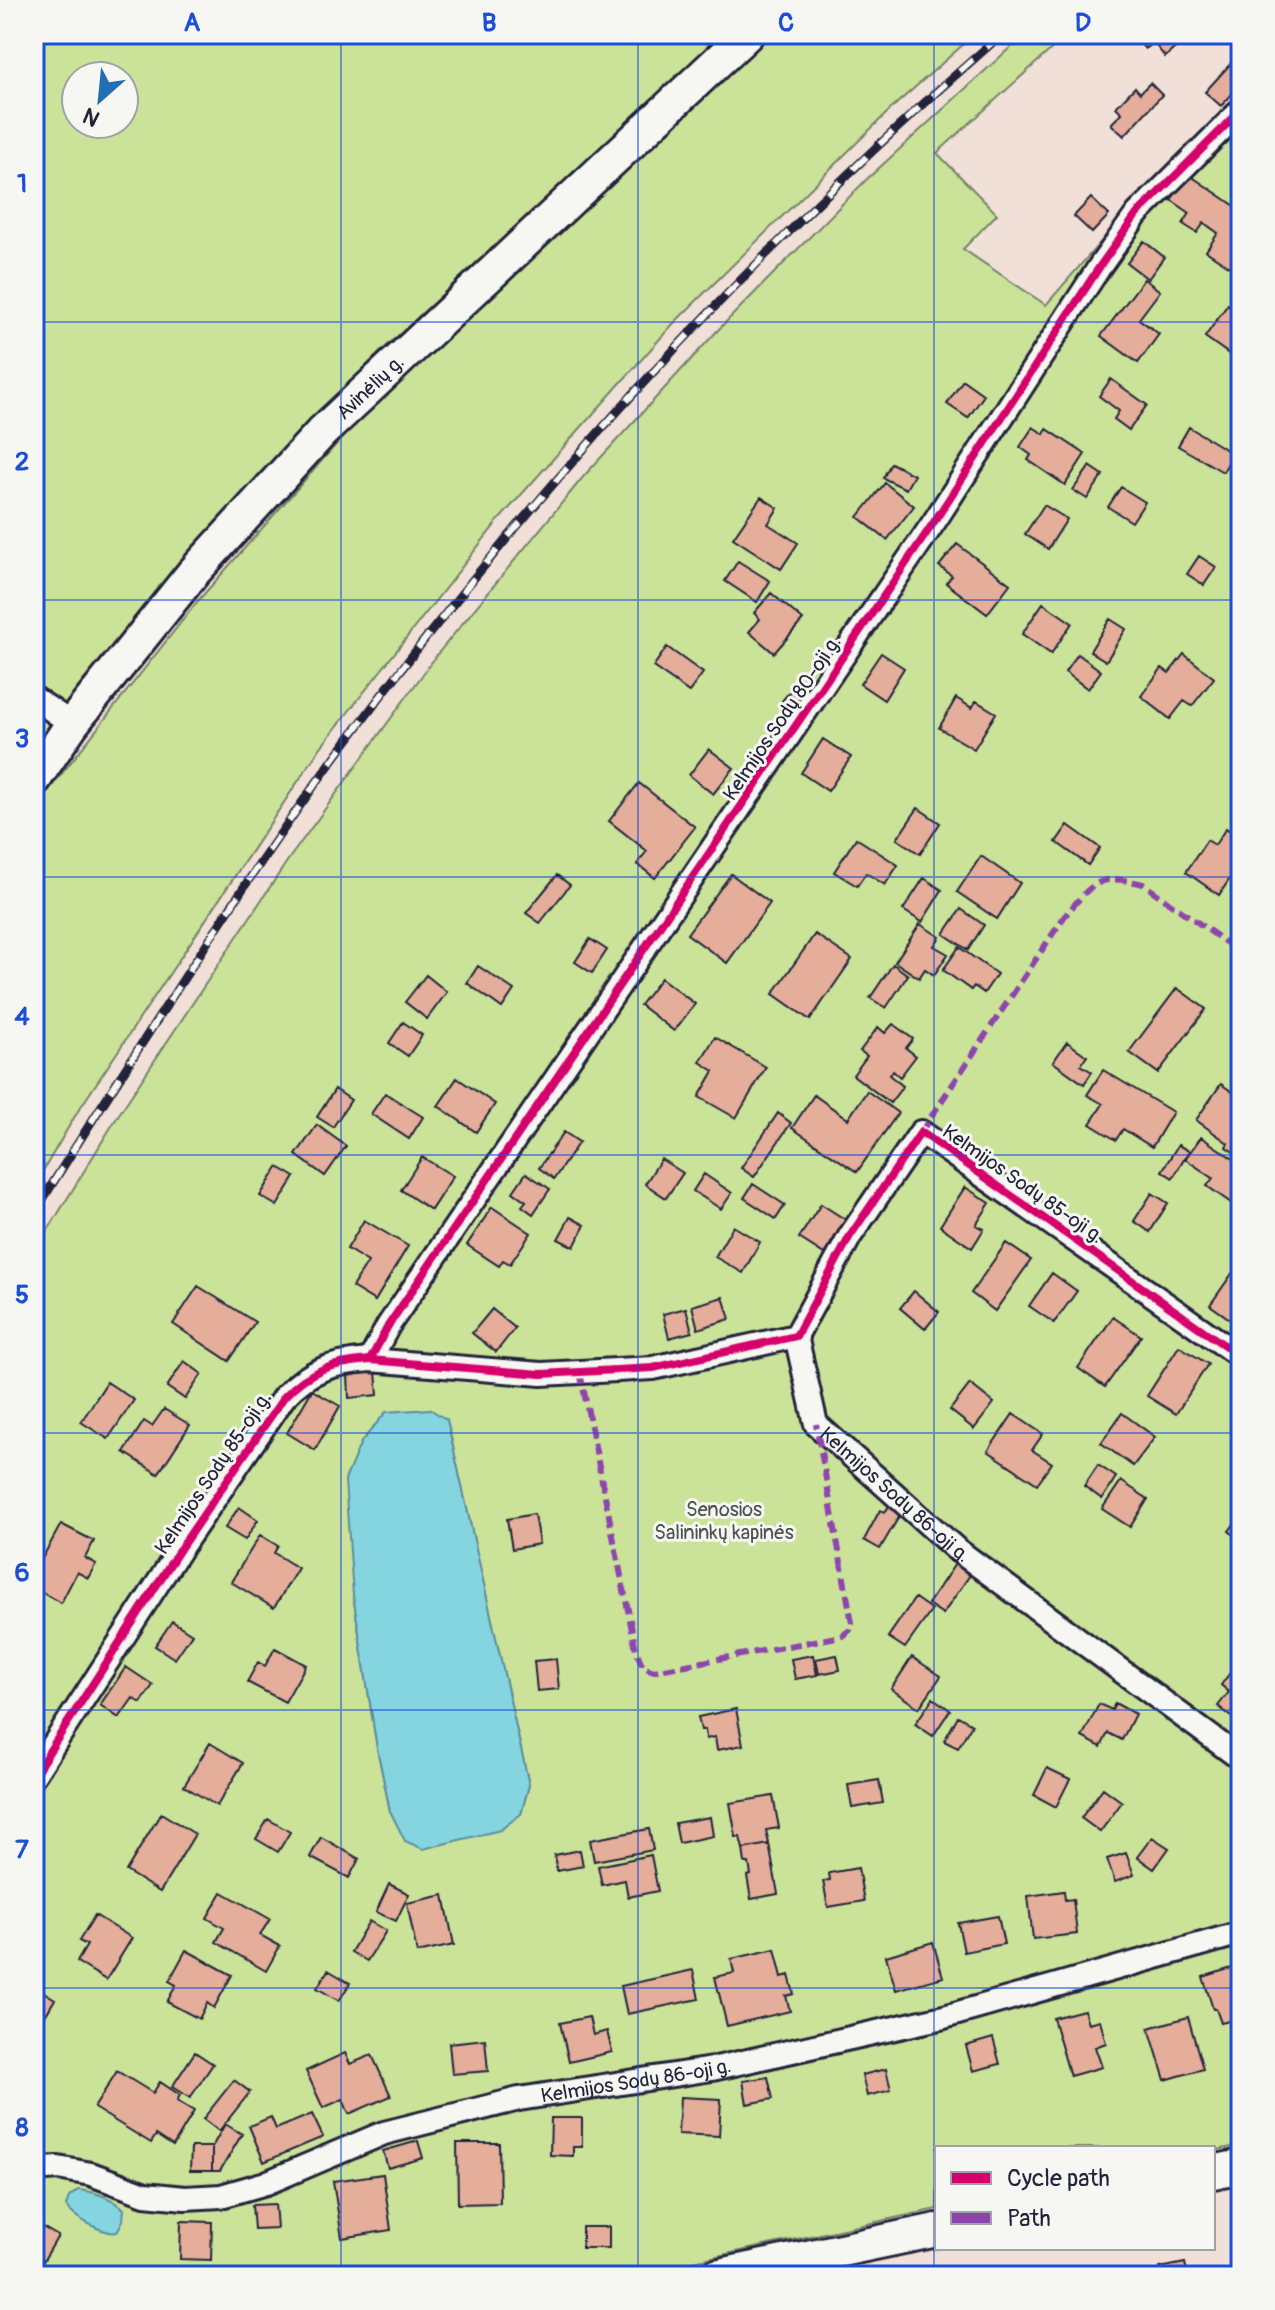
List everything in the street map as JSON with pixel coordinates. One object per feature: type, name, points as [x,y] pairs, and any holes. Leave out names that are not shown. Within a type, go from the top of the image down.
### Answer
[{"type":"main road","name":"Avinėlių g.","points":[[34,780],[72,724],[193,573],[322,432],[747,34]]},
{"type":"main road","points":[[1215,2172],[1241,2166]]},
{"type":"main road","points":[[716,2276],[935,2230]]},
{"type":"street","name":"Kelmijos Sodų 80-oji g.","points":[[370,1360],[388,1326],[934,522],[1100,266],[1137,214],[1241,110]]},
{"type":"street","points":[[34,698],[72,724]]},
{"type":"street","name":"Kelmijos Sodų 85-oji g.","points":[[34,1775],[180,1549],[297,1382],[322,1368],[370,1360],[541,1374],[653,1368],[796,1336],[850,1236],[921,1132],[1241,1357]]},
{"type":"street","name":"Kelmijos Sodų 86-oji g.","points":[[796,1336],[816,1424],[956,1549],[1241,1759]]},
{"type":"street","name":"Kelmijos Sodų 86-oji g.","points":[[34,2170],[58,2168],[91,2174],[145,2194],[185,2198],[221,2196],[266,2183],[384,2133],[519,2099],[712,2069],[944,2017],[1241,1933]]},
{"type":"green space","points":[[34,34],[699,34],[713,44],[376,356],[284,451],[34,746]]},
{"type":"green space","points":[[771,34],[975,34],[894,106],[673,324],[498,521],[321,747],[78,1111],[34,1186],[34,809],[197,602],[348,431]]},
{"type":"green space","name":"Senosios Salininkų kapinės","points":[[1025,34],[1068,34],[937,153],[997,214],[963,249],[1046,305],[1149,186],[1241,98],[1241,2145],[1215,2151],[1215,2146],[935,2146],[935,2209],[624,2276],[34,2276],[34,1253],[119,1114],[288,860],[439,652],[584,476],[718,330],[866,180]],"holes":[[[447,1420],[529,1785],[521,1814],[390,1811],[377,1748],[353,1595]]]},
{"type":"water","points":[[430,1409],[447,1420],[529,1785],[521,1814],[500,1830],[423,1849],[405,1841],[390,1811],[353,1595],[345,1480],[361,1442],[386,1412]]},
{"type":"water","points":[[78,2190],[102,2196],[124,2209],[117,2232],[97,2228],[69,2210],[66,2206],[69,2197]]},
{"type":"building","points":[[1132,34],[1190,35],[1165,57],[1153,42],[1145,49]]},
{"type":"building","points":[[1241,52],[1241,84],[1221,106],[1205,92]]},
{"type":"building","points":[[1150,83],[1162,95],[1124,136],[1111,124],[1122,113],[1116,107],[1135,87],[1140,93]]},
{"type":"building","points":[[1188,174],[1241,210],[1239,273],[1206,251],[1218,233],[1204,223],[1197,233],[1183,224],[1190,213],[1171,200]]},
{"type":"building","points":[[1091,198],[1109,215],[1092,233],[1074,216]]},
{"type":"building","points":[[1144,241],[1164,257],[1148,279],[1127,263]]},
{"type":"building","points":[[1144,279],[1160,291],[1139,319],[1159,334],[1138,363],[1101,336]]},
{"type":"building","points":[[1228,304],[1241,313],[1241,352],[1236,359],[1205,337]]},
{"type":"building","points":[[1111,379],[1147,405],[1129,430],[1114,419],[1119,411],[1099,396]]},
{"type":"building","points":[[963,380],[984,395],[968,418],[947,404]]},
{"type":"building","points":[[1033,427],[1044,434],[1047,429],[1085,454],[1065,485],[1028,460],[1031,455],[1020,447]]},
{"type":"building","points":[[1189,427],[1233,454],[1223,472],[1178,446]]},
{"type":"building","points":[[891,463],[914,475],[906,489],[883,478]]},
{"type":"building","points":[[1090,466],[1103,475],[1087,499],[1073,490]]},
{"type":"building","points":[[885,483],[914,506],[887,540],[858,517]]},
{"type":"building","points":[[1121,487],[1145,502],[1132,522],[1108,507]]},
{"type":"building","points":[[761,497],[778,508],[768,524],[798,543],[781,569],[733,538]]},
{"type":"building","points":[[1044,505],[1067,519],[1048,549],[1025,534]]},
{"type":"building","points":[[957,544],[1010,584],[987,614],[946,583],[952,576],[939,566]]},
{"type":"building","points":[[1199,556],[1216,567],[1204,585],[1187,574]]},
{"type":"building","points":[[738,561],[770,581],[757,602],[725,581]]},
{"type":"building","points":[[771,593],[803,620],[774,653],[749,632],[760,619],[754,613]]},
{"type":"building","points":[[1043,603],[1072,623],[1051,654],[1022,634]]},
{"type":"building","points":[[1110,619],[1126,629],[1106,661],[1090,651]]},
{"type":"building","points":[[667,647],[703,673],[689,692],[653,667]]},
{"type":"building","points":[[881,653],[904,668],[884,700],[860,684]]},
{"type":"building","points":[[1078,654],[1101,671],[1088,689],[1065,672]]},
{"type":"building","points":[[1184,654],[1214,678],[1192,706],[1184,701],[1170,719],[1141,696],[1162,668],[1169,673]]},
{"type":"building","points":[[797,683],[807,692],[792,710],[782,701]]},
{"type":"building","points":[[956,698],[972,708],[976,701],[996,713],[974,749],[939,728]]},
{"type":"building","points":[[823,739],[851,757],[828,791],[801,773]]},
{"type":"building","points":[[709,749],[734,768],[713,794],[689,775]]},
{"type":"building","points":[[639,783],[695,827],[655,878],[637,864],[647,851],[609,821]]},
{"type":"building","points":[[918,808],[940,823],[920,854],[897,839]]},
{"type":"building","points":[[1068,825],[1100,848],[1088,865],[1056,842]]},
{"type":"building","points":[[1226,828],[1241,839],[1241,879],[1233,874],[1219,895],[1186,872],[1207,840],[1215,845]]},
{"type":"building","points":[[856,838],[898,865],[885,885],[866,873],[857,886],[834,872]]},
{"type":"building","points":[[981,856],[1020,883],[997,919],[957,892]]},
{"type":"building","points":[[731,874],[770,903],[727,963],[687,934]]},
{"type":"building","points":[[557,875],[570,885],[540,923],[526,913]]},
{"type":"building","points":[[924,878],[942,890],[922,922],[903,910]]},
{"type":"building","points":[[961,909],[984,925],[968,950],[944,934]]},
{"type":"building","points":[[920,924],[940,937],[934,946],[948,954],[934,975],[925,969],[919,978],[895,962]]},
{"type":"building","points":[[815,934],[852,959],[810,1020],[773,994]]},
{"type":"building","points":[[590,939],[607,950],[592,973],[575,962]]},
{"type":"building","points":[[959,947],[997,974],[984,993],[974,986],[971,990],[943,970]]},
{"type":"building","points":[[893,964],[908,975],[886,1008],[870,998]]},
{"type":"building","points":[[478,966],[514,990],[502,1008],[467,983]]},
{"type":"building","points":[[426,975],[447,992],[427,1019],[405,1002]]},
{"type":"building","points":[[661,978],[695,1004],[674,1031],[640,1005]]},
{"type":"building","points":[[1177,988],[1206,1009],[1158,1073],[1129,1052]]},
{"type":"building","points":[[403,1022],[422,1035],[408,1056],[389,1043]]},
{"type":"building","points":[[893,1024],[913,1039],[906,1048],[916,1056],[900,1077],[893,1071],[889,1075],[903,1086],[890,1103],[853,1075],[867,1056],[860,1051],[878,1027],[885,1033]]},
{"type":"building","points":[[715,1037],[766,1067],[736,1118],[699,1097],[714,1071],[700,1062]]},
{"type":"building","points":[[1067,1042],[1087,1056],[1081,1065],[1092,1072],[1084,1084],[1053,1062]]},
{"type":"building","points":[[1103,1070],[1173,1112],[1152,1147],[1123,1129],[1116,1140],[1090,1124],[1103,1104],[1087,1095]]},
{"type":"building","points":[[457,1078],[495,1104],[476,1132],[438,1106]]},
{"type":"building","points":[[1221,1084],[1241,1098],[1241,1157],[1226,1147],[1228,1143],[1196,1120]]},
{"type":"building","points":[[335,1089],[351,1100],[333,1127],[317,1117]]},
{"type":"building","points":[[867,1091],[898,1113],[857,1172],[792,1128],[814,1095],[848,1119]]},
{"type":"building","points":[[385,1093],[423,1117],[409,1139],[371,1114]]},
{"type":"building","points":[[778,1113],[791,1123],[754,1177],[741,1168]]},
{"type":"building","points":[[317,1125],[346,1146],[325,1176],[296,1155]]},
{"type":"building","points":[[564,1132],[579,1142],[554,1179],[539,1168]]},
{"type":"building","points":[[1201,1137],[1241,1164],[1241,1210],[1207,1186],[1213,1178],[1185,1159]]},
{"type":"building","points":[[1178,1145],[1189,1151],[1173,1178],[1162,1171]]},
{"type":"building","points":[[422,1157],[453,1176],[431,1210],[401,1190]]},
{"type":"building","points":[[661,1159],[683,1173],[666,1198],[645,1184]]},
{"type":"building","points":[[278,1167],[295,1177],[277,1206],[260,1196]]},
{"type":"building","points":[[526,1173],[550,1189],[533,1214],[522,1206],[526,1201],[513,1192]]},
{"type":"building","points":[[704,1174],[732,1193],[721,1209],[693,1191]]},
{"type":"building","points":[[753,1184],[785,1205],[776,1219],[744,1198]]},
{"type":"building","points":[[965,1187],[990,1203],[976,1225],[984,1229],[972,1248],[940,1226]]},
{"type":"building","points":[[1152,1193],[1168,1203],[1150,1232],[1134,1221]]},
{"type":"building","points":[[821,1204],[846,1220],[824,1254],[799,1238]]},
{"type":"building","points":[[492,1207],[531,1233],[510,1264],[503,1260],[499,1266],[467,1245]]},
{"type":"building","points":[[570,1217],[585,1225],[574,1247],[558,1239]]},
{"type":"building","points":[[364,1220],[408,1246],[375,1301],[352,1287],[368,1262],[347,1249]]},
{"type":"building","points":[[733,1226],[760,1242],[743,1273],[715,1257]]},
{"type":"building","points":[[1006,1243],[1031,1260],[995,1311],[971,1293]]},
{"type":"building","points":[[1236,1268],[1241,1272],[1241,1327],[1210,1305]]},
{"type":"building","points":[[1052,1273],[1077,1291],[1054,1323],[1029,1306]]},
{"type":"building","points":[[198,1286],[255,1322],[229,1361],[173,1324]]},
{"type":"building","points":[[914,1291],[939,1312],[925,1329],[900,1308]]},
{"type":"building","points":[[723,1297],[730,1319],[698,1329],[692,1306]]},
{"type":"building","points":[[686,1308],[692,1332],[669,1338],[663,1314]]},
{"type":"building","points":[[492,1309],[515,1328],[496,1352],[472,1333]]},
{"type":"building","points":[[1113,1317],[1141,1336],[1105,1387],[1078,1368]]},
{"type":"building","points":[[1179,1346],[1208,1364],[1176,1414],[1147,1396]]},
{"type":"building","points":[[184,1361],[202,1374],[185,1399],[167,1387]]},
{"type":"building","points":[[376,1372],[378,1395],[349,1398],[348,1374]]},
{"type":"building","points":[[107,1382],[134,1400],[108,1439],[81,1422]]},
{"type":"building","points":[[970,1384],[994,1403],[974,1429],[950,1410]]},
{"type":"building","points":[[312,1390],[340,1406],[315,1450],[287,1433]]},
{"type":"building","points":[[164,1409],[190,1425],[158,1474],[124,1452],[144,1421],[152,1426]]},
{"type":"building","points":[[1122,1413],[1155,1437],[1133,1466],[1101,1443]]},
{"type":"building","points":[[1013,1414],[1043,1434],[1032,1450],[1052,1463],[1037,1484],[988,1451]]},
{"type":"building","points":[[1098,1465],[1116,1477],[1102,1499],[1084,1486]]},
{"type":"building","points":[[1121,1481],[1148,1499],[1130,1527],[1102,1509]]},
{"type":"building","points":[[889,1506],[901,1513],[880,1549],[864,1540],[880,1510],[885,1512]]},
{"type":"building","points":[[239,1507],[258,1520],[245,1540],[225,1528]]},
{"type":"building","points":[[534,1514],[539,1544],[512,1549],[507,1519]]},
{"type":"building","points":[[1241,1515],[1241,1540],[1229,1531]]},
{"type":"building","points":[[61,1524],[94,1541],[85,1558],[96,1564],[88,1578],[77,1572],[61,1603],[34,1588],[34,1573]]},
{"type":"building","points":[[260,1535],[278,1546],[274,1553],[298,1568],[274,1608],[231,1582]]},
{"type":"building","points":[[957,1561],[972,1572],[943,1614],[928,1604]]},
{"type":"building","points":[[915,1598],[932,1610],[905,1648],[888,1637]]},
{"type":"building","points":[[172,1621],[192,1634],[175,1659],[155,1646]]},
{"type":"building","points":[[275,1648],[306,1665],[285,1702],[247,1682],[258,1662],[265,1666]]},
{"type":"building","points":[[813,1655],[817,1675],[795,1679],[791,1659]]},
{"type":"building","points":[[837,1655],[840,1670],[819,1674],[816,1659]]},
{"type":"building","points":[[912,1657],[941,1676],[919,1708],[891,1689]]},
{"type":"building","points":[[1241,1658],[1241,1724],[1218,1706],[1229,1692],[1221,1685]]},
{"type":"building","points":[[556,1659],[559,1689],[537,1691],[534,1661]]},
{"type":"building","points":[[126,1667],[153,1685],[141,1703],[133,1698],[119,1718],[100,1705]]},
{"type":"building","points":[[933,1698],[950,1710],[933,1736],[915,1724]]},
{"type":"building","points":[[1115,1703],[1135,1714],[1122,1740],[1108,1733],[1101,1747],[1082,1737],[1099,1704],[1112,1710]]},
{"type":"building","points":[[736,1709],[743,1745],[717,1750],[715,1737],[706,1739],[698,1717]]},
{"type":"building","points":[[958,1716],[972,1724],[958,1748],[944,1741]]},
{"type":"building","points":[[210,1743],[243,1763],[217,1806],[184,1786]]},
{"type":"building","points":[[1047,1768],[1070,1779],[1056,1807],[1034,1795]]},
{"type":"building","points":[[879,1780],[883,1803],[852,1808],[848,1785]]},
{"type":"building","points":[[1103,1788],[1122,1802],[1100,1832],[1081,1818]]},
{"type":"building","points":[[773,1796],[779,1828],[766,1830],[769,1844],[743,1849],[740,1837],[736,1837],[730,1803]]},
{"type":"building","points":[[161,1813],[195,1834],[160,1892],[126,1871]]},
{"type":"building","points":[[710,1817],[713,1836],[679,1843],[675,1823]]},
{"type":"building","points":[[268,1819],[290,1832],[278,1852],[256,1839]]},
{"type":"building","points":[[649,1829],[653,1850],[594,1861],[590,1840]]},
{"type":"building","points":[[321,1837],[359,1859],[349,1878],[310,1857]]},
{"type":"building","points":[[1152,1837],[1169,1848],[1154,1869],[1137,1857]]},
{"type":"building","points":[[769,1844],[778,1894],[751,1899],[747,1876],[751,1875],[743,1849]]},
{"type":"building","points":[[580,1850],[583,1866],[557,1871],[554,1855]]},
{"type":"building","points":[[1126,1853],[1134,1875],[1115,1882],[1107,1859]]},
{"type":"building","points":[[651,1855],[658,1891],[628,1897],[625,1880],[602,1885],[598,1866]]},
{"type":"building","points":[[858,1868],[864,1901],[828,1907],[823,1881],[830,1880],[829,1873]]},
{"type":"building","points":[[389,1884],[409,1894],[396,1921],[376,1912]]},
{"type":"building","points":[[1064,1891],[1065,1900],[1073,1899],[1077,1934],[1033,1939],[1028,1896]]},
{"type":"building","points":[[222,1892],[270,1919],[260,1935],[280,1946],[266,1971],[216,1942],[224,1928],[207,1918]]},
{"type":"building","points":[[444,1895],[454,1945],[417,1953],[407,1903]]},
{"type":"building","points":[[95,1915],[132,1938],[106,1980],[77,1962],[87,1945],[79,1941]]},
{"type":"building","points":[[998,1916],[1004,1944],[964,1952],[958,1923]]},
{"type":"building","points":[[369,1921],[386,1931],[367,1961],[351,1952]]},
{"type":"building","points":[[933,1942],[943,1977],[896,1990],[886,1956]]},
{"type":"building","points":[[775,1949],[782,1977],[789,1975],[794,1994],[786,1996],[790,2011],[727,2026],[715,1977],[734,1973],[731,1959]]},
{"type":"building","points":[[186,1950],[232,1975],[214,2008],[207,2003],[199,2019],[167,2002],[176,1985],[169,1981]]},
{"type":"building","points":[[1241,1965],[1241,2004],[1237,2005],[1241,2018],[1221,2023],[1203,1977]]},
{"type":"building","points":[[328,1970],[350,1983],[339,2001],[317,1988]]},
{"type":"building","points":[[693,1970],[699,1999],[627,2014],[621,1986]]},
{"type":"building","points":[[34,1986],[55,1999],[34,2035]]},
{"type":"building","points":[[1084,2010],[1088,2023],[1100,2020],[1106,2043],[1095,2047],[1102,2067],[1070,2076],[1053,2018]]},
{"type":"building","points":[[589,2017],[593,2035],[607,2031],[612,2052],[569,2062],[560,2023]]},
{"type":"building","points":[[1188,2017],[1203,2069],[1165,2080],[1149,2028]]},
{"type":"building","points":[[993,2038],[1000,2064],[973,2071],[966,2046]]},
{"type":"building","points":[[485,2039],[488,2071],[452,2074],[449,2043]]},
{"type":"building","points":[[195,2052],[213,2064],[190,2098],[172,2087]]},
{"type":"building","points":[[345,2053],[350,2064],[372,2055],[391,2096],[349,2114],[343,2099],[323,2108],[306,2071]]},
{"type":"building","points":[[886,2069],[891,2090],[867,2096],[862,2075]]},
{"type":"building","points":[[117,2071],[153,2093],[160,2082],[180,2095],[177,2101],[194,2111],[173,2146],[156,2135],[151,2143],[94,2108]]},
{"type":"building","points":[[768,2077],[773,2099],[747,2104],[743,2081]]},
{"type":"building","points":[[234,2080],[250,2092],[219,2131],[203,2119]]},
{"type":"building","points":[[680,2097],[721,2099],[719,2136],[678,2134]]},
{"type":"building","points":[[312,2114],[323,2137],[264,2162],[249,2126],[271,2117],[276,2129]]},
{"type":"building","points":[[551,2118],[582,2118],[582,2147],[573,2147],[573,2156],[550,2155]]},
{"type":"building","points":[[225,2124],[242,2134],[220,2171],[212,2171],[212,2147]]},
{"type":"building","points":[[418,2141],[423,2158],[388,2168],[383,2151]]},
{"type":"building","points":[[457,2143],[499,2143],[500,2203],[458,2204]]},
{"type":"building","points":[[191,2147],[212,2147],[212,2171],[190,2171]]},
{"type":"building","points":[[383,2174],[391,2230],[342,2238],[333,2181]]},
{"type":"building","points":[[275,2204],[277,2228],[254,2229],[252,2205]]},
{"type":"building","points":[[181,2221],[212,2222],[211,2260],[180,2259]]},
{"type":"building","points":[[34,2222],[58,2236],[38,2270],[34,2267]]},
{"type":"building","points":[[582,2227],[609,2227],[609,2248],[582,2248]]},
{"type":"building","points":[[1185,2263],[1188,2276],[1162,2276],[1160,2268]]},
{"type":"building","points":[[459,2267],[460,2276],[433,2276],[432,2269]]},
{"type":"building","points":[[172,2268],[191,2273],[191,2276],[170,2276]]},
{"type":"railway","points":[[34,1214],[185,977],[284,829],[409,659],[486,563],[566,469],[734,287],[821,200],[1002,34]]},
{"type":"marked path","points":[[921,1132],[1064,917],[1097,884],[1115,879],[1143,884],[1241,953]]},
{"type":"marked path","points":[[580,1372],[636,1650],[643,1667],[654,1671],[842,1636],[850,1630],[852,1623],[816,1424]]},
{"type":"cycle path","points":[[370,1360],[388,1326],[934,522],[1100,266],[1137,214],[1241,110]]},
{"type":"cycle path","points":[[34,1775],[180,1549],[284,1397],[303,1380],[333,1366],[370,1360],[541,1374],[653,1368],[796,1336],[850,1236],[921,1132],[1241,1357]]}]
